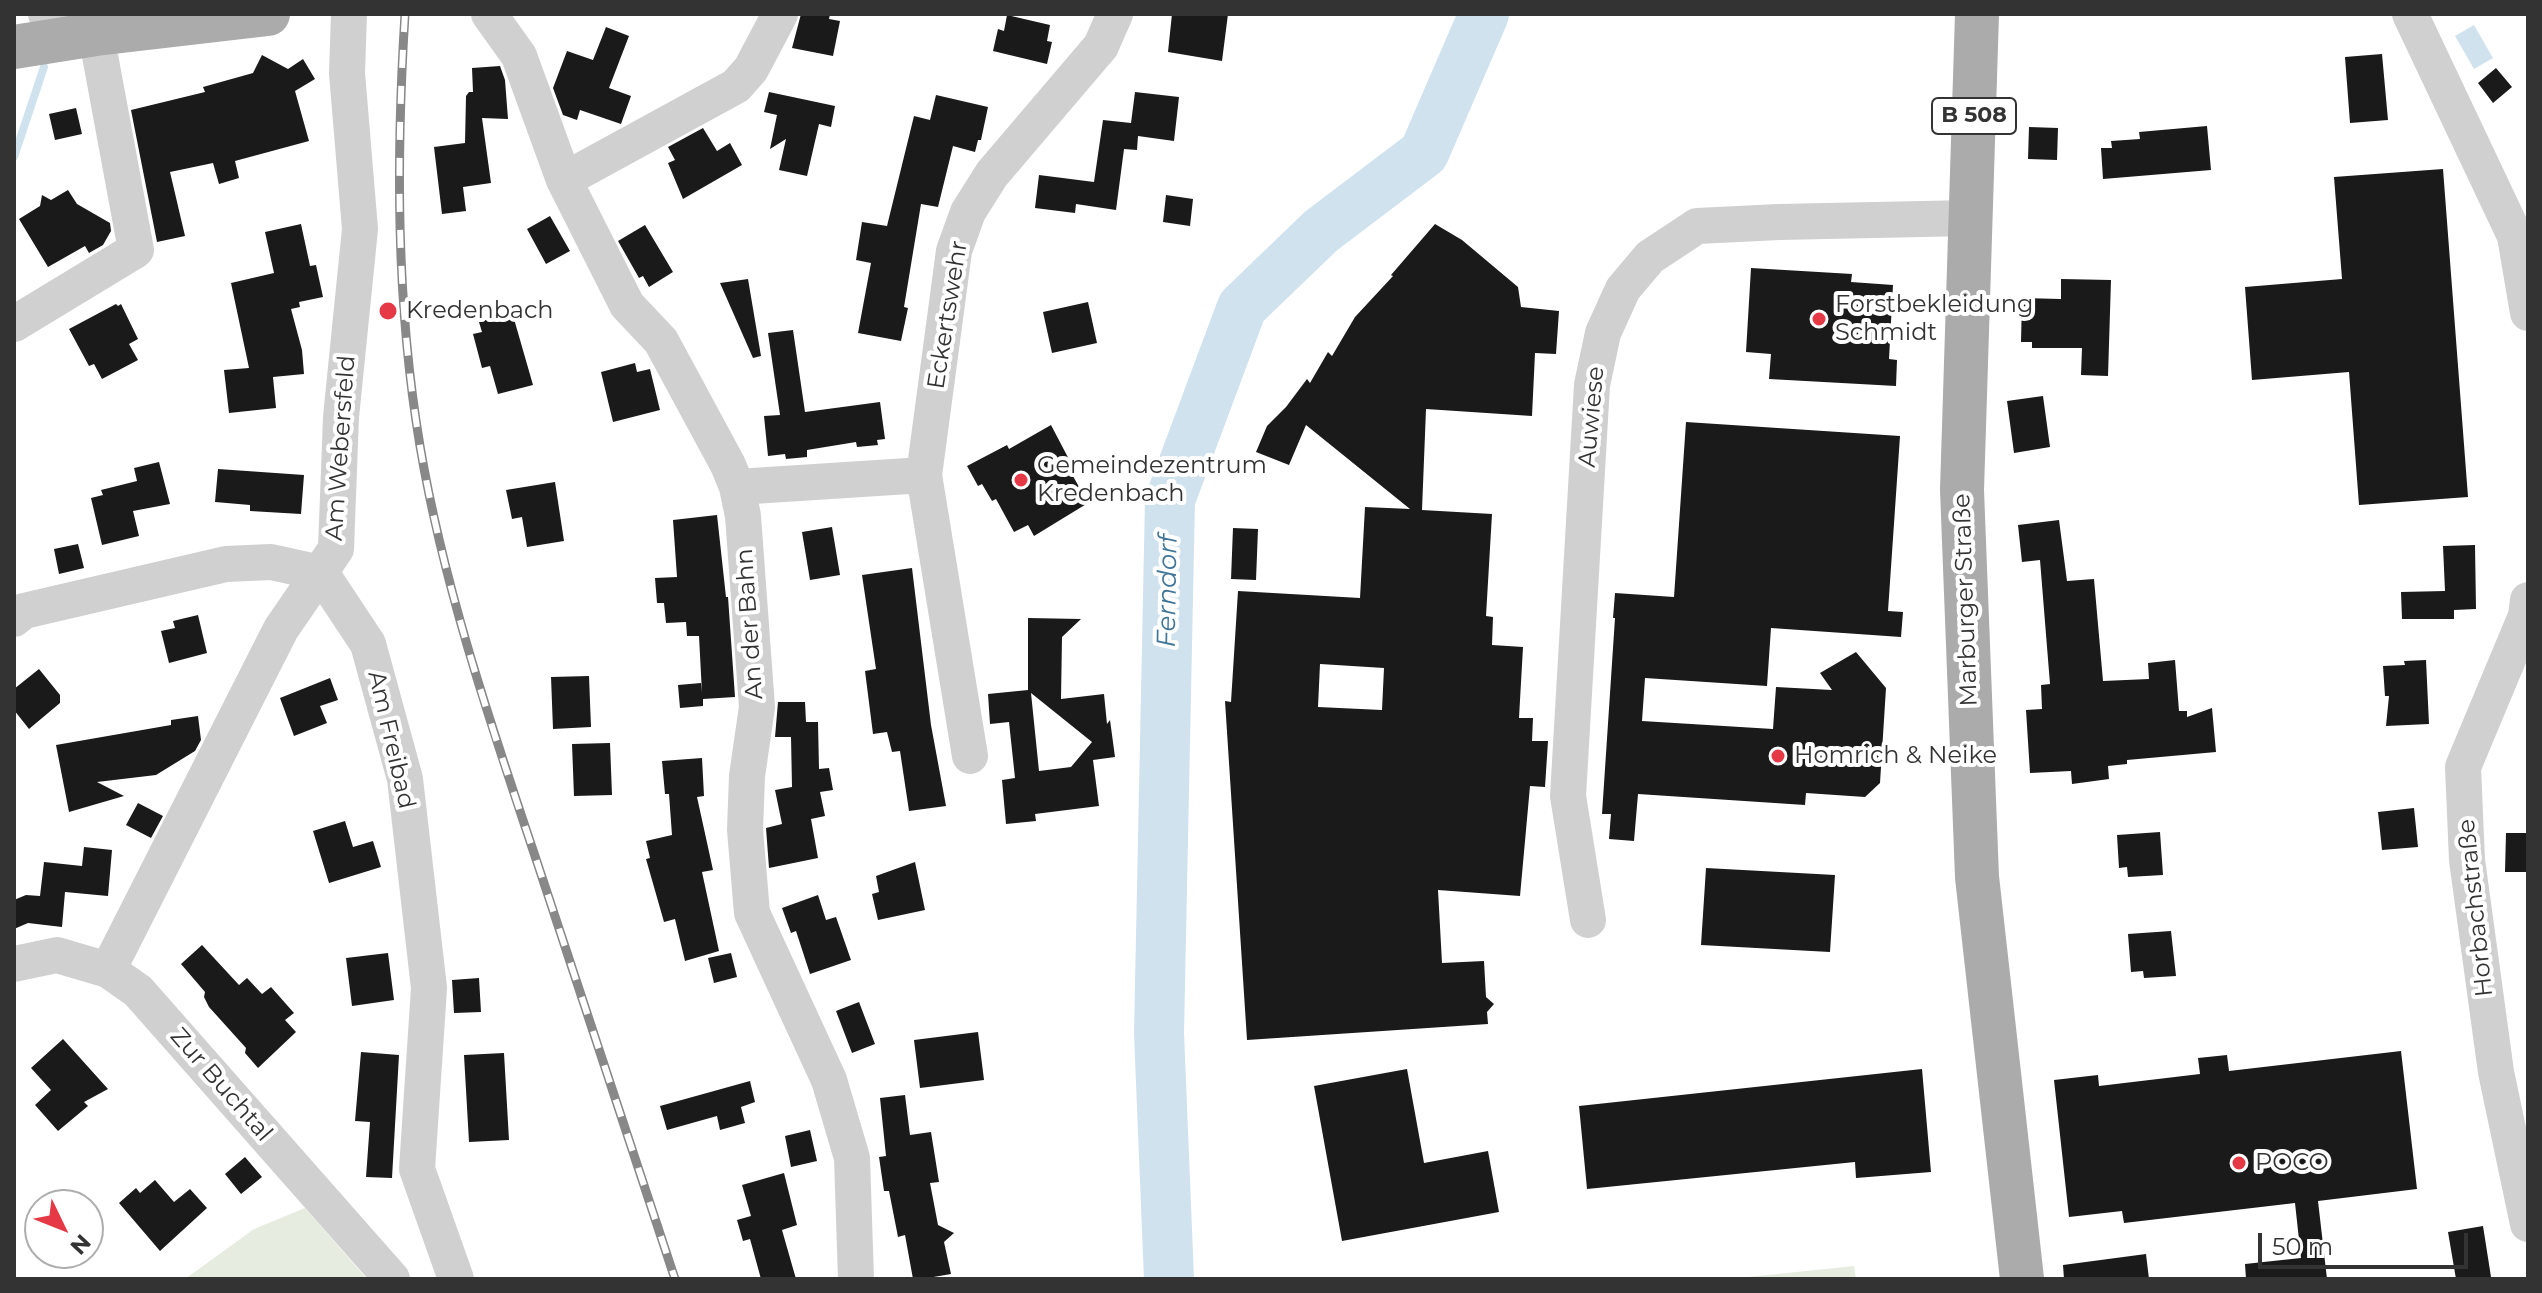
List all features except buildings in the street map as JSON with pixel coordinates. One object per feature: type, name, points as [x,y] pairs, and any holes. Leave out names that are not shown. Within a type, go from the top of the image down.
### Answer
[{"type":"main road","points":[[14,47],[79,25],[268,14]]},
{"type":"main road","name":"Marburger Straße","points":[[1977,14],[1962,490],[1977,877],[2022,1279]]},
{"type":"street","name":"Am Webersfeld","points":[[108,970],[281,629],[336,549],[341,417],[360,229],[347,73],[349,14]]},
{"type":"street","name":"An der Bahn","points":[[489,14],[519,56],[564,180],[627,305],[661,341],[737,487],[743,516],[757,707],[747,776],[745,830],[752,913],[829,1080],[852,1158],[856,1279]]},
{"type":"street","points":[[564,180],[736,86],[751,69],[780,14]]},
{"type":"street","name":"Eckertswehr","points":[[970,756],[924,475],[954,251],[968,212],[992,174],[1101,46],[1115,14]]},
{"type":"street","points":[[2410,14],[2522,236],[2528,313]]},
{"type":"street","points":[[14,324],[136,250],[79,25]]},
{"type":"street","name":"Auwiese","points":[[1588,920],[1568,796],[1592,385],[1603,333],[1623,289],[1650,257],[1697,226],[1970,218]]},
{"type":"street","points":[[737,487],[924,475]]},
{"type":"street","points":[[14,619],[24,611],[209,566],[271,562],[321,573]]},
{"type":"street","name":"Am Freibad","points":[[321,573],[368,644],[405,779],[429,988],[417,1169],[456,1279]]},
{"type":"street","name":"Horbachstraße","points":[[2528,600],[2526,616],[2463,767],[2467,860],[2496,1072],[2528,1224]]},
{"type":"street","name":"Zur Buchtal","points":[[14,964],[57,955],[108,970],[138,991],[392,1279]]},
{"type":"shaded area","points":[[305,1208],[367,1279],[185,1279],[254,1229]]},
{"type":"shaded area","points":[[1854,1266],[1856,1279],[1729,1279]]},
{"type":"water","points":[[2474,25],[2493,58],[2474,69],[2455,36]]},
{"type":"waterway","name":"Ferndorf","points":[[1169,1279],[1159,1033],[1170,500],[1242,307],[1321,231],[1424,153],[1484,14]]},
{"type":"waterway","points":[[14,157],[44,67]]},
{"type":"railway","points":[[405,14],[399,176],[402,284],[412,392],[430,499],[455,604],[486,708],[675,1279]]},
{"type":"place","name":"Kredenbach","points":[[388,311]]},
{"type":"place","name":"Forstbekleidung Schmidt","points":[[1819,319]]},
{"type":"place","name":"Gemeindezentrum Kredenbach","points":[[1021,480]]},
{"type":"place","name":"Homrich & Neike","points":[[1778,756]]},
{"type":"place","name":"POCO","points":[[2239,1163]]}]
